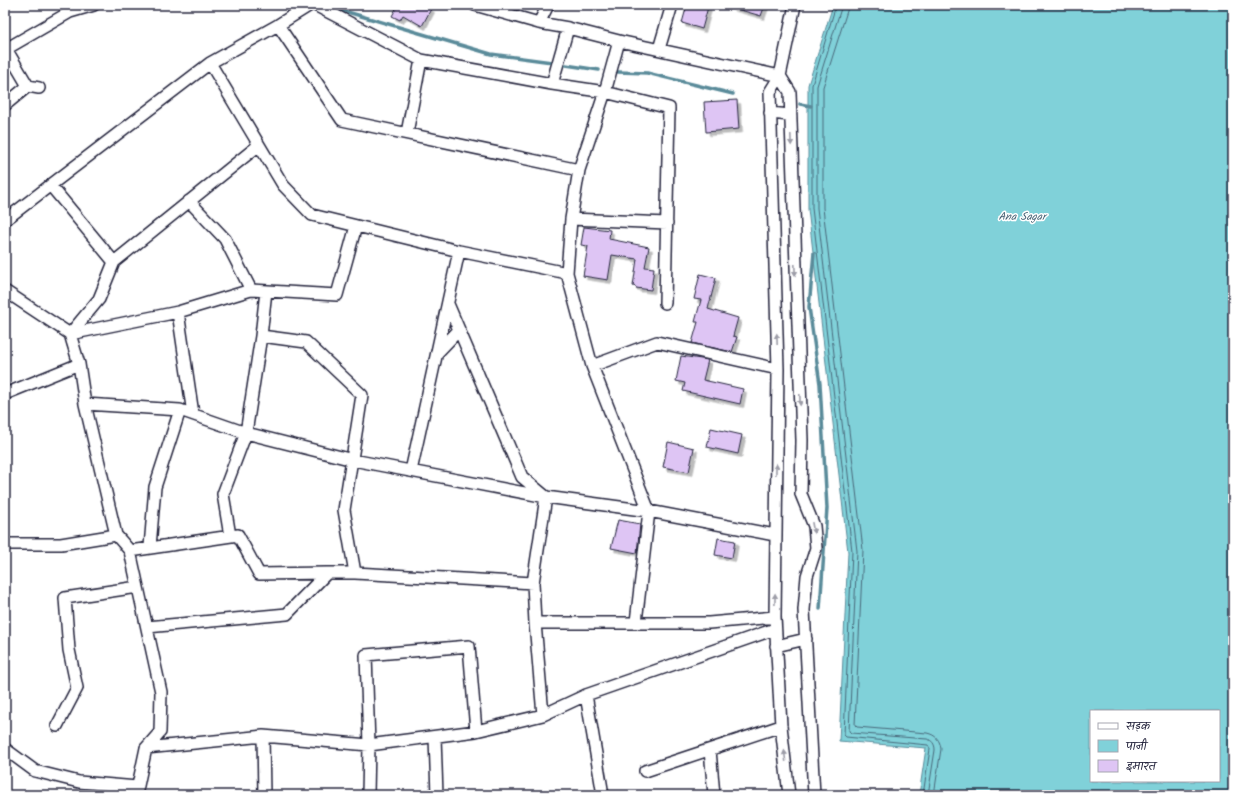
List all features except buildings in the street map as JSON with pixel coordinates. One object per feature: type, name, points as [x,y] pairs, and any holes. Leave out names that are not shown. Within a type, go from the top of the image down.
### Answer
[{"type":"street","points":[[39,88],[28,86],[6,48],[66,9],[94,5]]},
{"type":"street","points":[[5,220],[210,63],[278,25],[310,5]]},
{"type":"street","points":[[316,5],[421,60],[605,92],[669,108],[664,303]]},
{"type":"street","points":[[475,5],[539,23],[568,28],[619,41],[780,76],[790,92],[802,440],[802,494],[814,526],[816,548],[807,576],[804,610],[814,795]]},
{"type":"street","points":[[539,23],[548,5]]},
{"type":"street","points":[[659,49],[672,5]]},
{"type":"street","points":[[789,795],[781,726],[775,629],[778,369],[770,92],[780,76],[795,5]]},
{"type":"street","points":[[278,25],[342,120],[579,170]]},
{"type":"street","points":[[552,84],[568,28]]},
{"type":"street","points":[[619,41],[605,92],[579,170],[571,219],[567,273],[592,366],[649,511],[636,622]]},
{"type":"street","points":[[407,133],[421,60]]},
{"type":"street","points":[[210,63],[283,185],[312,215],[459,251],[567,273]]},
{"type":"street","points":[[5,105],[28,86]]},
{"type":"street","points":[[770,112],[790,115]]},
{"type":"street","points":[[70,334],[99,299],[114,262],[259,145]]},
{"type":"street","points":[[51,186],[114,262]]},
{"type":"street","points":[[189,201],[225,239],[251,290]]},
{"type":"street","points":[[571,219],[667,223]]},
{"type":"street","points":[[70,334],[178,312],[251,290],[337,295],[356,226]]},
{"type":"street","points":[[411,471],[459,251]]},
{"type":"street","points":[[5,291],[70,334],[79,364],[85,404],[116,534],[130,551],[161,692],[160,732],[166,746]]},
{"type":"street","points":[[230,536],[223,494],[246,433],[261,336],[266,291]]},
{"type":"street","points":[[448,304],[522,477],[546,497]]},
{"type":"street","points":[[178,312],[193,414]]},
{"type":"street","points":[[437,353],[459,330]]},
{"type":"street","points":[[261,336],[306,342],[362,395],[344,510],[355,573]]},
{"type":"street","points":[[592,366],[657,342],[778,369]]},
{"type":"street","points":[[5,394],[79,364]]},
{"type":"street","points":[[85,404],[180,410],[246,433],[353,460],[546,497],[649,511],[775,534]]},
{"type":"street","points":[[150,547],[155,487],[180,410]]},
{"type":"street","points":[[543,715],[533,583],[546,497]]},
{"type":"street","points":[[5,542],[5,544],[62,544],[116,534]]},
{"type":"street","points":[[130,551],[238,535],[259,574],[355,573],[533,583]]},
{"type":"street","points":[[147,627],[287,614],[327,573]]},
{"type":"street","points":[[57,726],[77,688],[69,650],[65,598],[138,587]]},
{"type":"street","points":[[535,623],[709,623],[775,617]]},
{"type":"street","points":[[146,748],[263,736],[369,745],[476,731],[543,715],[586,695],[775,629]]},
{"type":"street","points":[[776,646],[806,639]]},
{"type":"street","points":[[368,795],[369,745],[366,655],[469,646],[476,731]]},
{"type":"street","points":[[586,695],[602,795]]},
{"type":"street","points":[[645,771],[781,726]]},
{"type":"street","points":[[5,749],[35,771],[79,782],[137,791],[146,748],[160,732]]},
{"type":"street","points":[[263,736],[264,795]]},
{"type":"street","points":[[435,737],[437,795]]},
{"type":"street","points":[[710,750],[714,795]]},
{"type":"water","name":"Ana Sagar","points":[[833,5],[1233,5],[1233,795],[919,795],[926,748],[839,741],[848,552],[808,209],[808,85]]},
{"type":"waterway","points":[[330,5],[344,11],[491,54],[552,62]]},
{"type":"waterway","points":[[566,65],[599,70]]},
{"type":"waterway","points":[[618,72],[647,73],[733,94]]},
{"type":"waterway","points":[[800,104],[811,106]]},
{"type":"waterway","points":[[814,253],[809,307],[820,384],[827,508],[820,609]]}]
